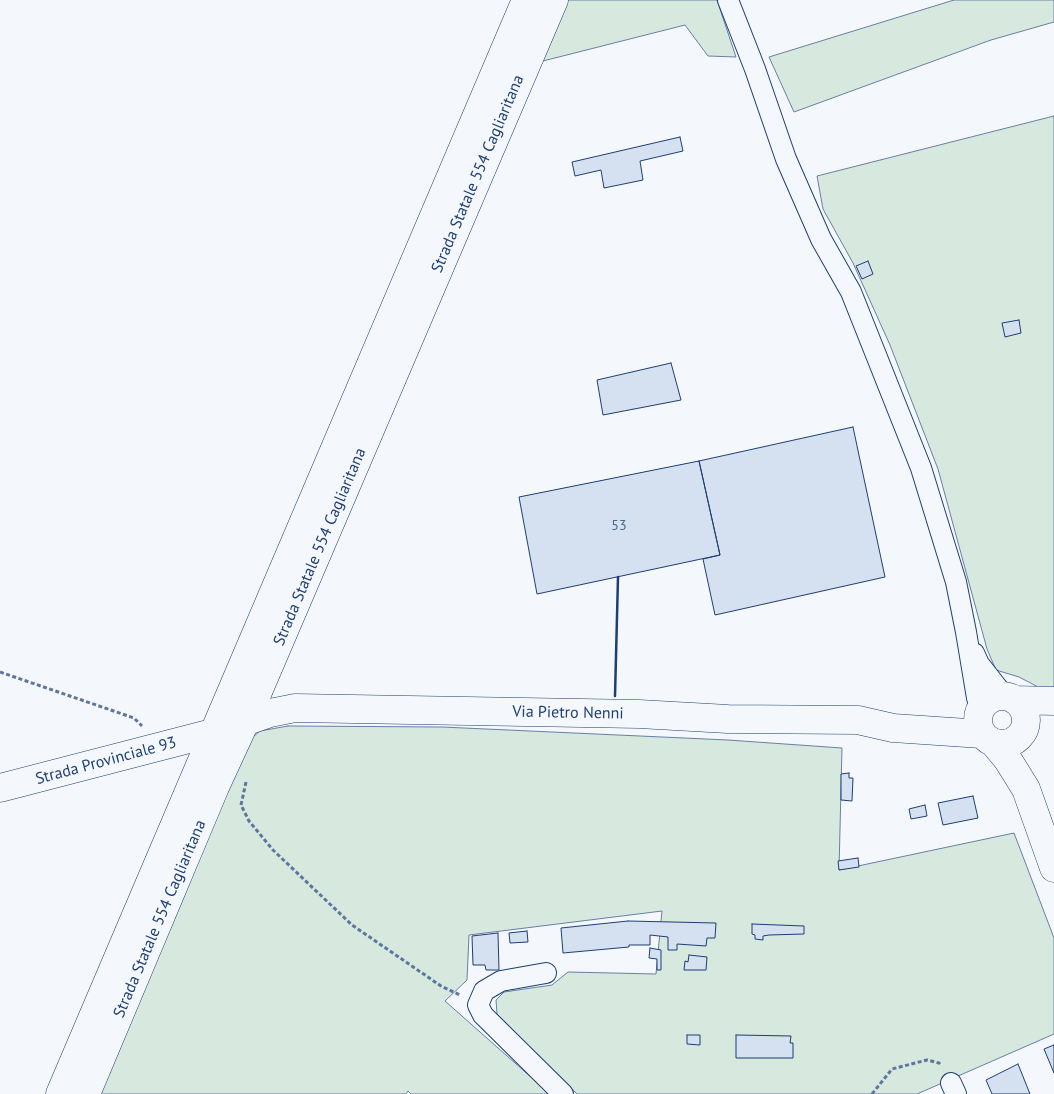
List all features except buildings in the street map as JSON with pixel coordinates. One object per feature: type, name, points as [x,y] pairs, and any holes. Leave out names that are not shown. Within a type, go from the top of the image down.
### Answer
[{"type":"main road","name":"Strada Statale 554 Cagliaritana","points":[[60,1094],[212,733],[526,0]]},
{"type":"main road","name":"Strada Statale 554 Cagliaritana","points":[[86,1094],[203,815],[245,722],[554,0]]},
{"type":"main road","name":"Via Pietro Nenni","points":[[212,733],[270,713],[319,707],[638,714],[728,719],[858,720],[893,728],[926,731],[1054,701]]},
{"type":"main road","points":[[993,715],[1024,709],[1026,717],[1022,732],[1026,789]]},
{"type":"main road","points":[[993,715],[1010,743],[1022,732],[1054,712]]},
{"type":"main road","points":[[993,715],[1008,760],[1026,789],[1054,868]]},
{"type":"main road","name":"Strada Provinciale 93","points":[[0,788],[212,733]]},
{"type":"street","points":[[728,0],[755,69],[786,159],[821,239],[851,292],[921,468],[956,582],[977,698],[993,715]]},
{"type":"street","points":[[546,973],[501,981],[484,991],[478,1005],[483,1015],[563,1094]]},
{"type":"path","points":[[0,672],[134,718],[162,746]]},
{"type":"path","points":[[247,779],[241,805],[249,820],[273,850],[352,925],[441,986],[478,1005]]},
{"type":"path","points":[[872,1094],[892,1069],[927,1060],[940,1063],[954,1088]]},
{"type":"shaded area","points":[[566,0],[717,0],[736,57],[708,56],[685,25],[543,61],[549,38]]},
{"type":"shaded area","points":[[954,0],[1054,0],[1054,22],[991,40],[794,112],[769,57]]},
{"type":"shaded area","points":[[1054,116],[1054,690],[1044,690],[1019,677],[996,670],[987,649],[938,469],[890,345],[853,263],[823,209],[817,176]]},
{"type":"shaded area","points":[[288,726],[442,727],[728,740],[842,748],[839,870],[1014,833],[1054,938],[1054,1034],[917,1094],[577,1094],[497,1014],[496,1000],[504,992],[552,985],[568,972],[656,974],[662,911],[469,935],[467,980],[445,1001],[550,1094],[411,1094],[408,1091],[406,1094],[99,1094],[181,904],[246,743],[260,731]]},
{"type":"wall","points":[[615,696],[618,577]]}]
